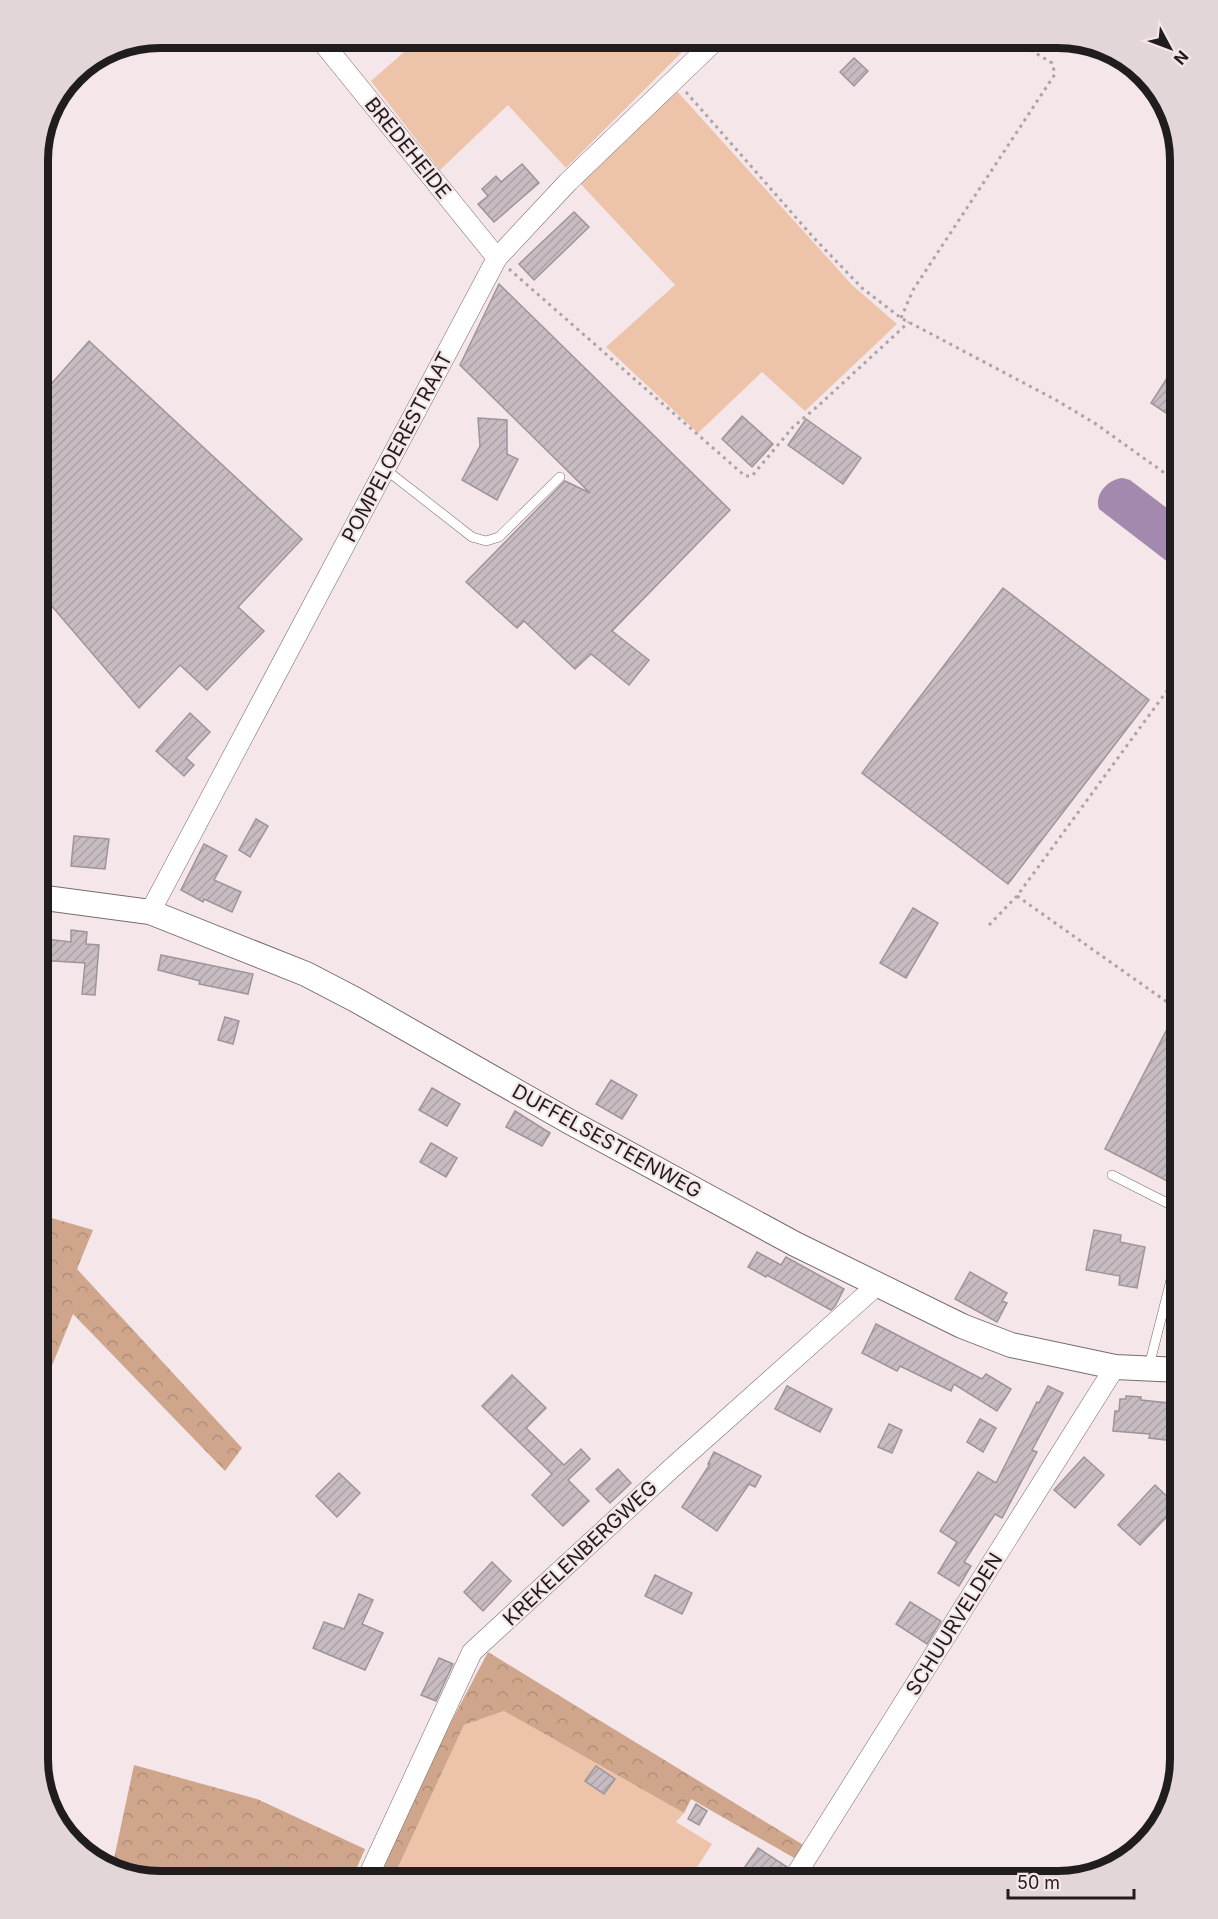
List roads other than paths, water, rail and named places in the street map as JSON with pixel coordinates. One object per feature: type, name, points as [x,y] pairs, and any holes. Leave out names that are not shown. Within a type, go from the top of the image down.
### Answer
[{"type":"street","name":"BREDEHEIDE","points":[[327,48],[497,258]]},
{"type":"street","name":"POMPELOERESTRAAT","points":[[150,912],[497,258],[568,182],[708,48]]},
{"type":"street","name":"DUFFELSESTEENWEG","points":[[48,898],[150,912],[306,974],[570,1122],[795,1244],[876,1286],[962,1326],[1011,1346],[1115,1367],[1166,1370]]},
{"type":"street","name":"KREKELENBERGWEG","points":[[371,1871],[472,1652],[673,1467],[876,1286]]},
{"type":"street","name":"SCHUURVELDEN","points":[[798,1871],[1115,1367]]},
{"type":"lane","points":[[385,469],[472,537],[486,541],[499,537],[560,477]]},
{"type":"lane","points":[[1112,1174],[1170,1204]]},
{"type":"lane","points":[[1166,1370],[1170,1314]]}]
